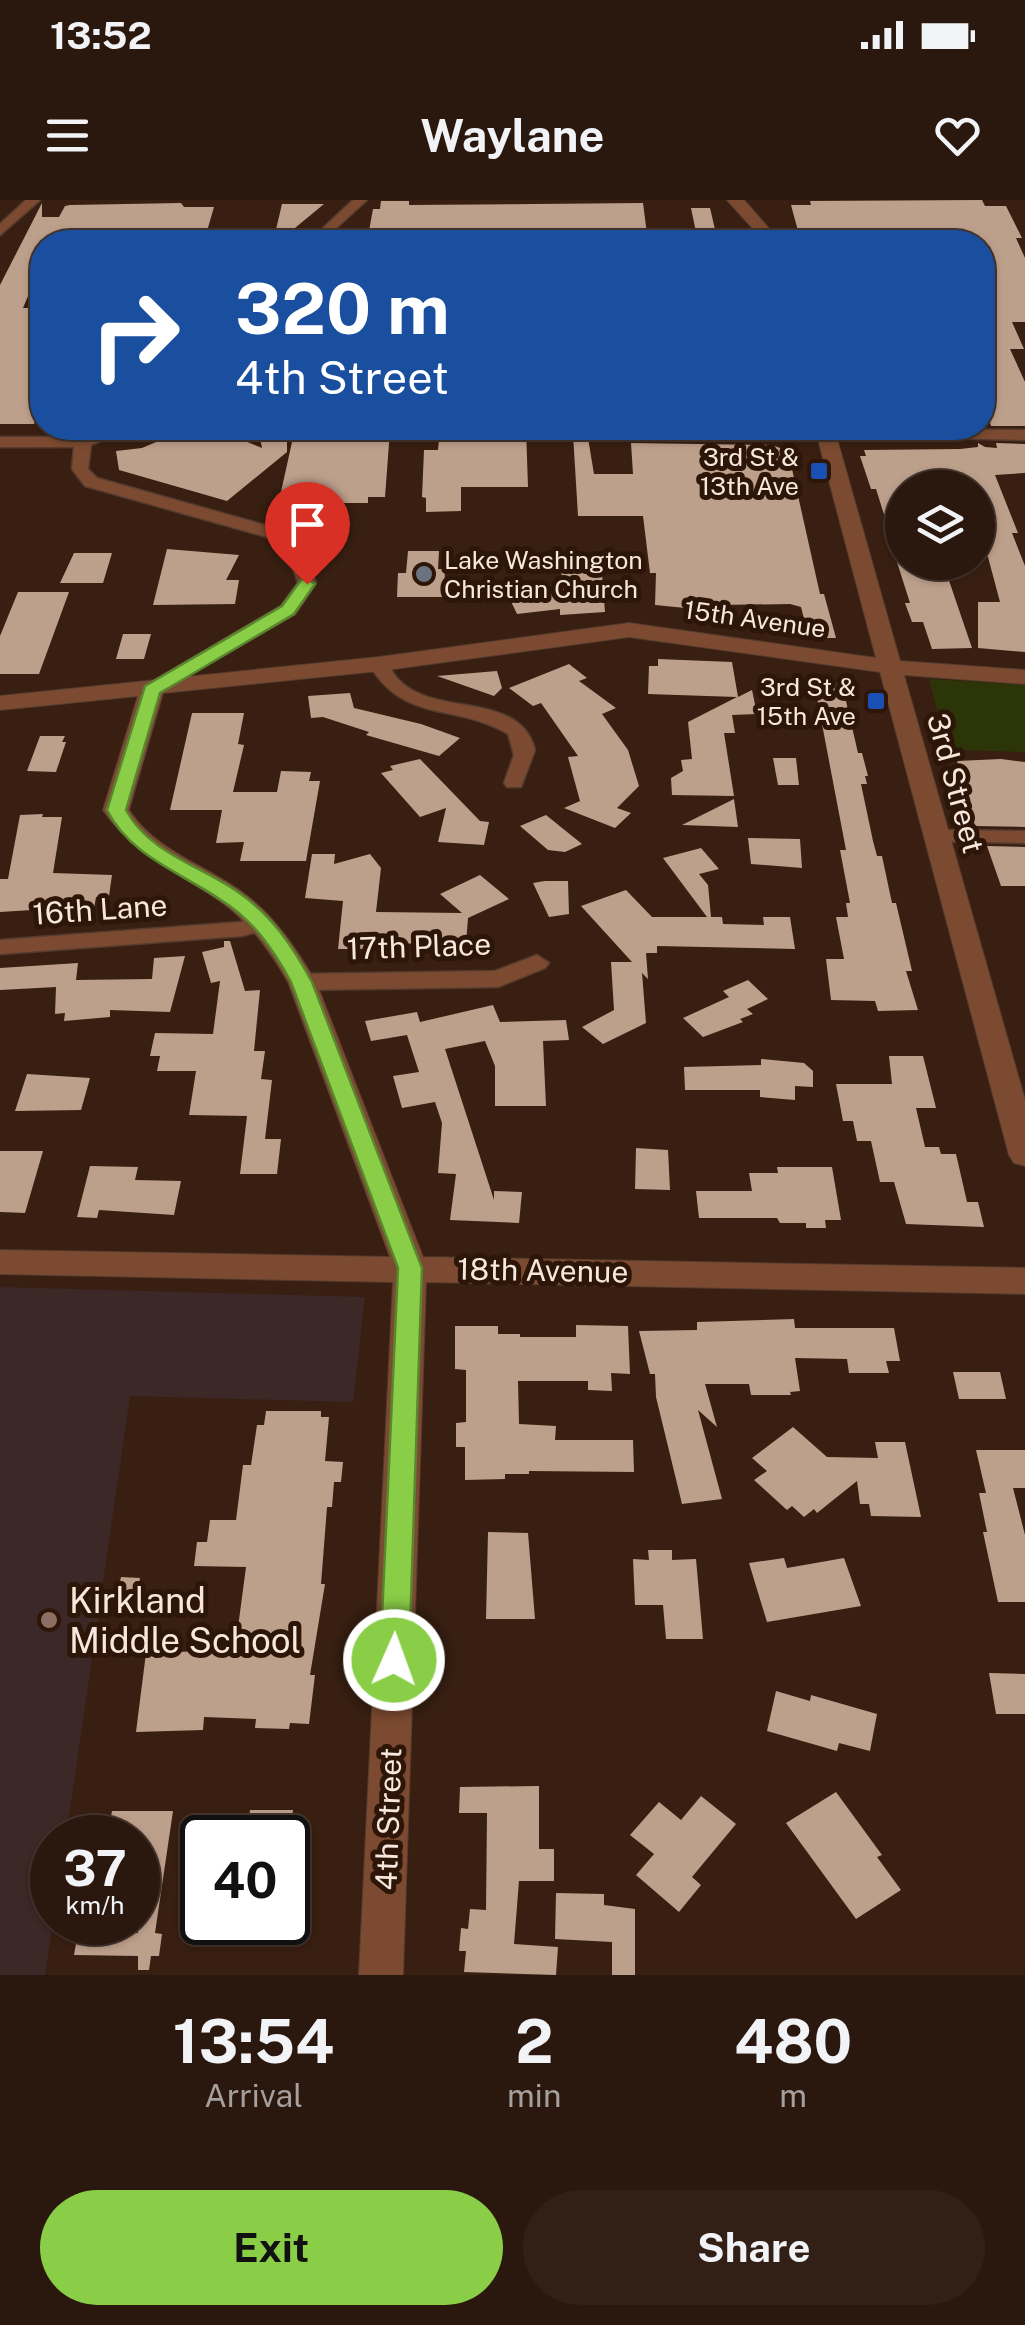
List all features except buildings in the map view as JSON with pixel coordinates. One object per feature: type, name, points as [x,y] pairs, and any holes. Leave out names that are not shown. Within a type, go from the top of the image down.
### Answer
[{"type":"street","points":[[0,231],[34,200]]},
{"type":"street","points":[[327,230],[361,200]]},
{"type":"street","points":[[735,200],[761,230]]},
{"type":"street","points":[[995,435],[1025,436]]},
{"type":"street","points":[[0,442],[90,440]]},
{"type":"street","name":"3rd Street","points":[[828,440],[1025,1155]]},
{"type":"street","points":[[84,442],[77,464],[82,476],[91,482],[273,534],[292,546],[306,572],[307,584],[288,610],[152,690]]},
{"type":"street","name":"15th Avenue","points":[[0,703],[379,664],[629,630],[890,666],[1025,677]]},
{"type":"street","points":[[379,664],[391,689],[409,698],[505,722],[519,733],[524,746],[523,760],[514,783]]},
{"type":"street","name":"4th Street","points":[[152,690],[116,810],[126,828],[144,845],[231,897],[262,923],[302,982],[410,1268],[381,1975]]},
{"type":"street","points":[[938,836],[1025,837]]},
{"type":"street","name":"16th Lane","points":[[0,947],[242,929],[262,923]]},
{"type":"street","name":"17th Place","points":[[302,982],[498,979],[538,963]]},
{"type":"street","name":"18th Avenue","points":[[0,1262],[1025,1280]]},
{"type":"shaded area","name":"Kirkland Middle School","points":[[0,1287],[365,1297],[353,1402],[130,1396],[69,1815],[30,1815],[30,1945],[50,1945],[45,1975],[0,1975]]},
{"type":"green space","points":[[929,679],[1025,685],[1025,752],[947,750]]},
{"type":"place","name":"3rd St & 13th Ave","points":[[819,471]]},
{"type":"place","name":"Lake Washington Christian Church","points":[[424,574]]},
{"type":"place","name":"3rd St & 15th Ave","points":[[876,701]]},
{"type":"place","name":"Kirkland Middle School","points":[[49,1620]]},
{"type":"route","points":[[307,584],[288,610],[152,690],[116,810],[126,828],[144,845],[231,897],[262,923],[286,954],[302,982],[410,1268],[394,1660]]}]
